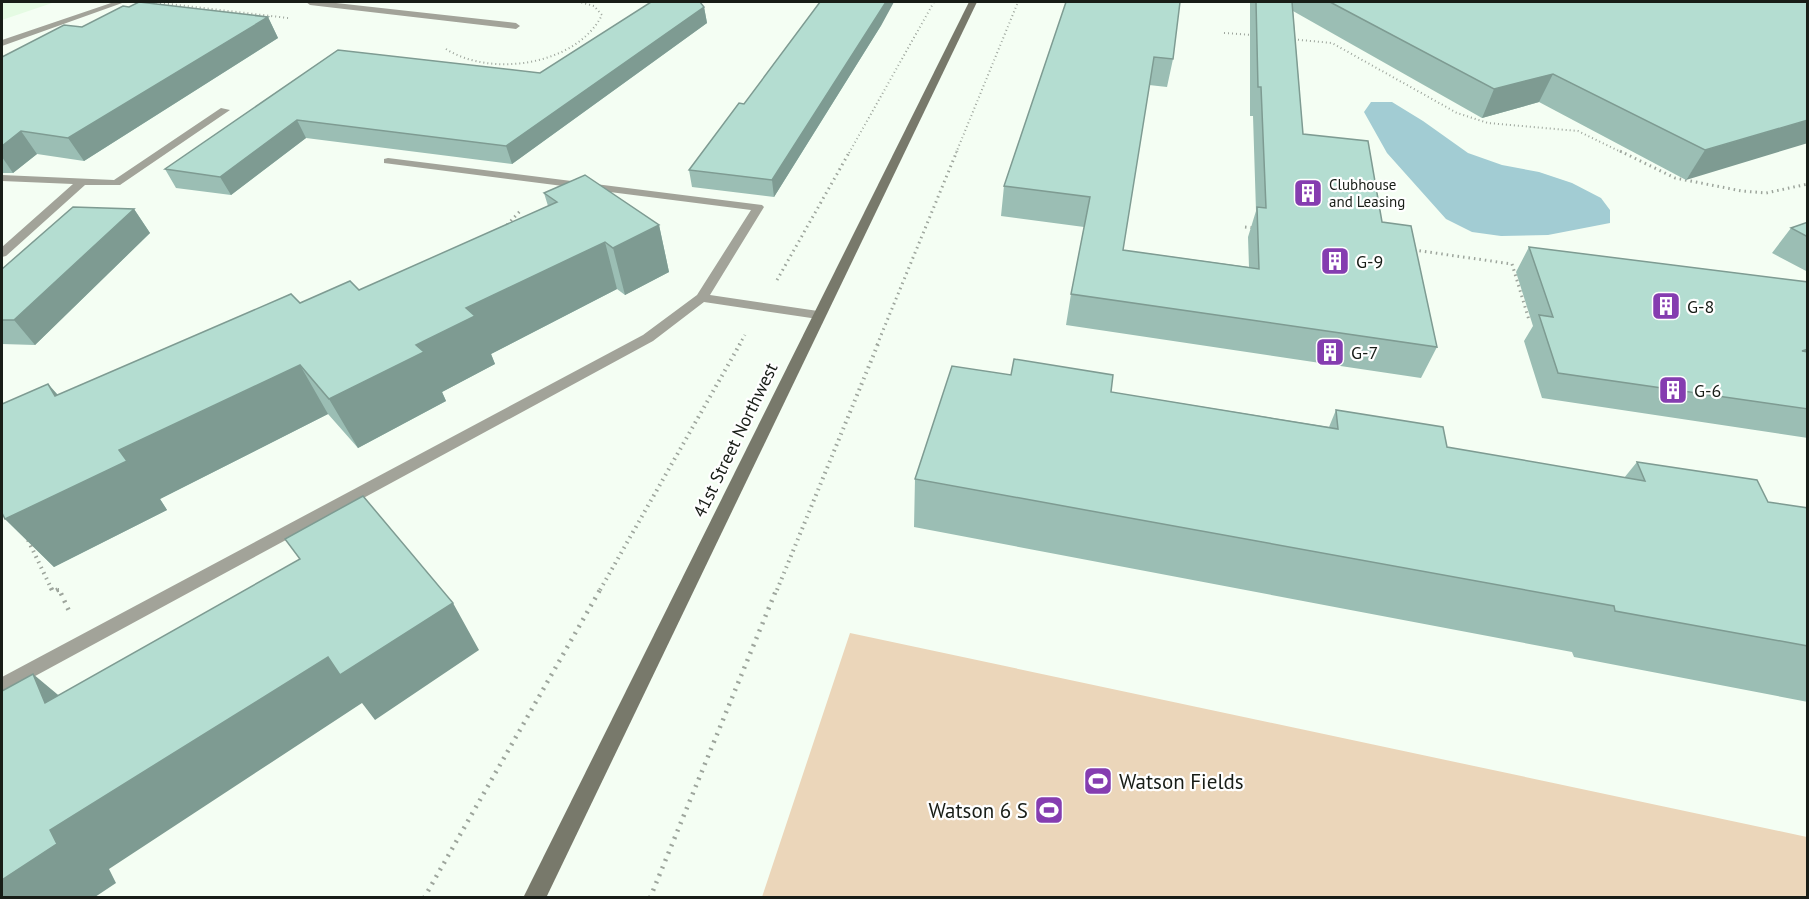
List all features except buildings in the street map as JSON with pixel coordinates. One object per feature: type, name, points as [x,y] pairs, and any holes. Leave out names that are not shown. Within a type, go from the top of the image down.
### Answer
[{"type":"main road","name":"41st Street Northwest","points":[[534,897],[973,2]]},
{"type":"street","points":[[2,43],[121,2]]},
{"type":"street","points":[[310,2],[516,26]]},
{"type":"street","points":[[2,178],[116,183],[225,110]]},
{"type":"street","points":[[2,686],[648,338],[702,298],[758,207],[388,160]]},
{"type":"street","points":[[2,253],[82,182]]},
{"type":"street","points":[[702,298],[818,315]]},
{"type":"path","points":[[152,2],[161,2]]},
{"type":"path","points":[[424,897],[933,2]]},
{"type":"path","points":[[650,897],[1018,2]]},
{"type":"path","points":[[1224,33],[1257,35]]},
{"type":"path","points":[[1290,39],[1332,43],[1457,113],[1488,123],[1578,131],[1675,178],[1742,191],[1766,193],[1808,184]]},
{"type":"path","points":[[506,226],[522,209]]},
{"type":"path","points":[[1245,227],[1256,228]]},
{"type":"path","points":[[1408,249],[1512,264],[1528,320]]},
{"type":"path","points":[[26,535],[53,592],[59,589],[82,643]]},
{"type":"shaded area","points":[[2,2],[55,2],[2,20]]},
{"type":"shaded area","name":"Watson Fields","points":[[850,633],[1807,837],[1807,897],[762,897]]},
{"type":"water","points":[[1371,102],[1392,102],[1468,153],[1502,165],[1539,172],[1572,183],[1601,198],[1610,210],[1610,223],[1548,235],[1501,236],[1472,232],[1446,219],[1387,153],[1364,112]]},
{"type":"place","name":"Clubhouse and Leasing","points":[[1308,193]]},
{"type":"place","name":"G-9","points":[[1335,261]]},
{"type":"place","name":"G-8","points":[[1666,306]]},
{"type":"place","name":"G-7","points":[[1330,352]]},
{"type":"place","name":"G-6","points":[[1673,390]]},
{"type":"place","name":"Watson Fields","points":[[1098,781]]},
{"type":"place","name":"Watson 6 S","points":[[1049,810]]}]
